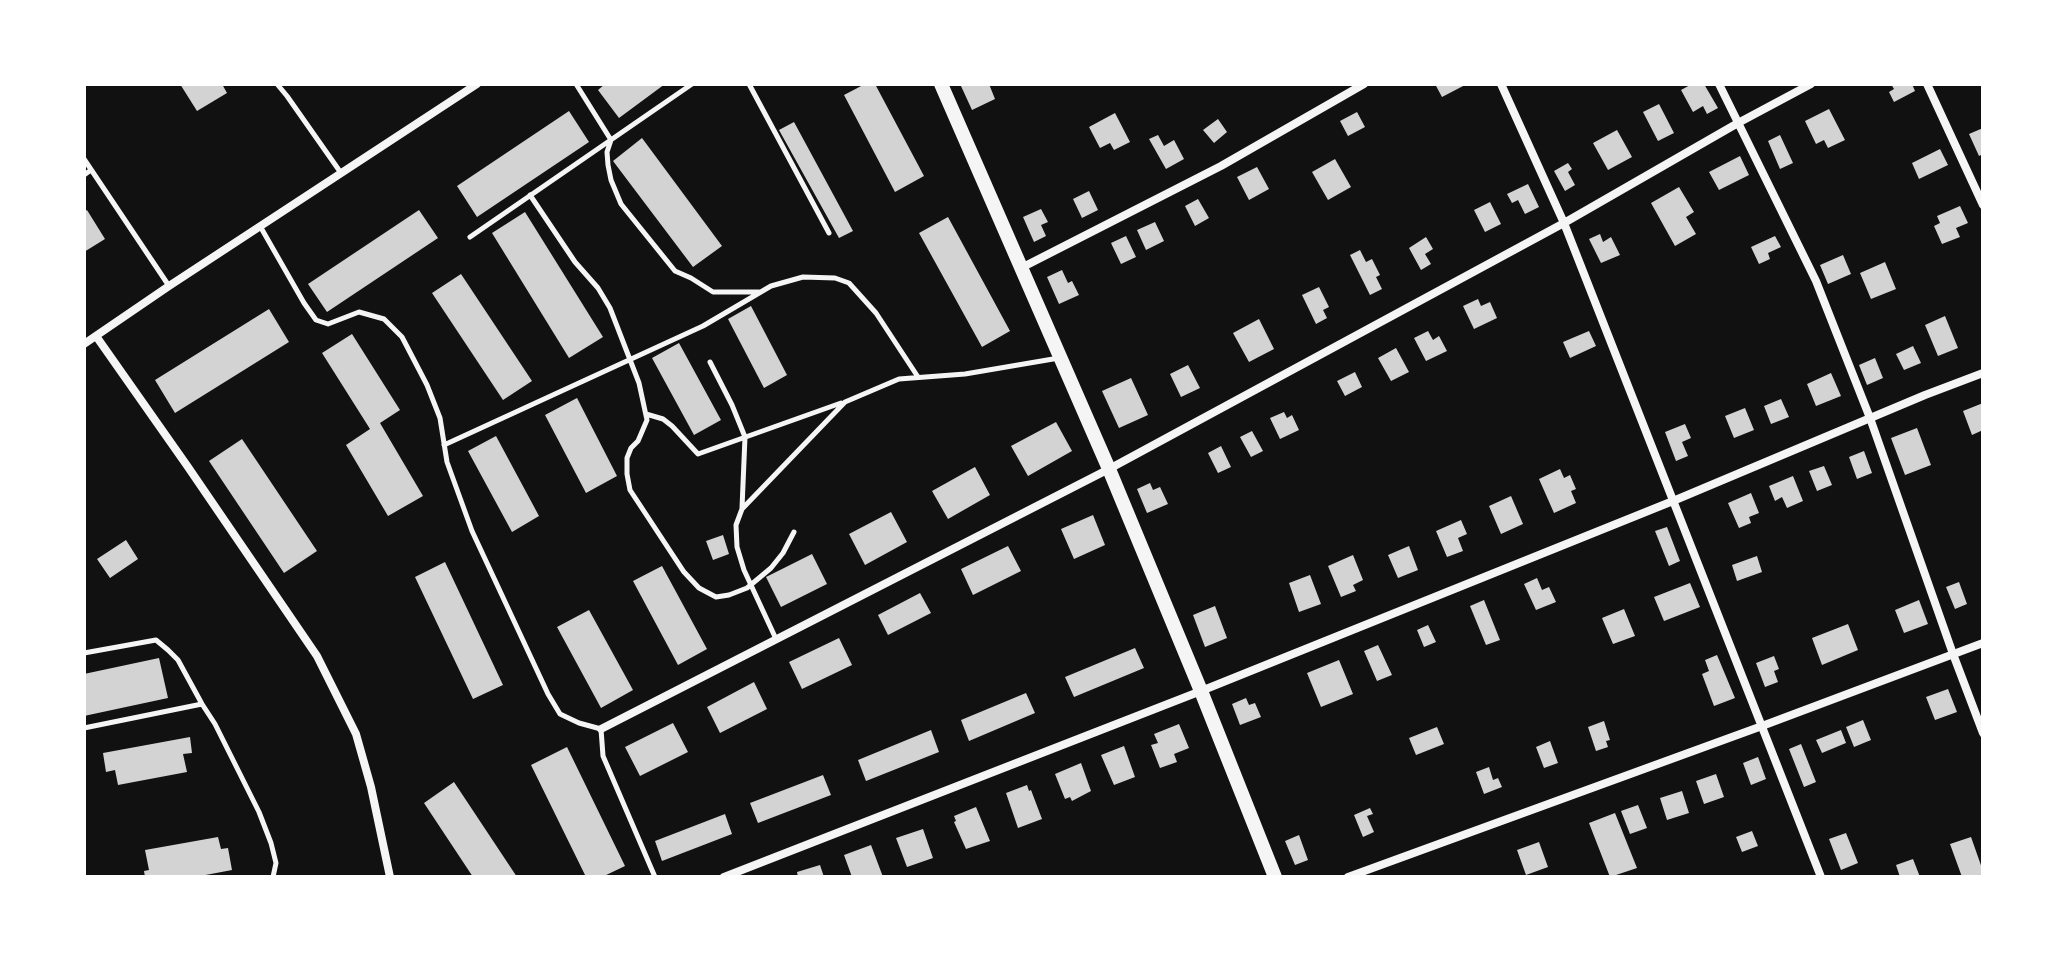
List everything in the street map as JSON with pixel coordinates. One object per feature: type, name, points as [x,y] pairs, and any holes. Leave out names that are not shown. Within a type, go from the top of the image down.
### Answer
[{"type":"street","points":[[84,344],[477,84]]},
{"type":"street","points":[[941,84],[1109,469],[1275,877]]},
{"type":"street","points":[[1021,268],[1221,166],[1364,84]]},
{"type":"street","points":[[1501,84],[1564,223],[1821,877]]},
{"type":"street","points":[[1719,84],[1816,281],[1870,418],[1983,733]]},
{"type":"street","points":[[601,729],[1109,469],[1564,223],[1811,84]]},
{"type":"street","points":[[1927,84],[1983,205]]},
{"type":"street","points":[[96,336],[317,656],[356,734],[390,877]]},
{"type":"street","points":[[724,877],[1201,691],[1983,373]]},
{"type":"street","points":[[1348,877],[1983,643]]},
{"type":"lane","points":[[277,84],[341,173]]},
{"type":"lane","points":[[576,84],[611,140]]},
{"type":"lane","points":[[470,237],[692,84]]},
{"type":"lane","points":[[749,84],[829,233]]},
{"type":"lane","points":[[611,140],[607,152],[608,165],[621,204],[675,271],[713,292],[760,292]]},
{"type":"lane","points":[[84,159],[169,286]]},
{"type":"lane","points":[[84,175],[91,170]]},
{"type":"lane","points":[[530,195],[610,308],[639,383],[647,420],[627,458],[630,490],[684,572],[699,588],[716,597],[729,595],[750,585],[771,568],[794,532]]},
{"type":"lane","points":[[260,226],[316,320],[328,324],[359,312],[384,319],[402,337],[440,418],[447,462],[472,531],[548,694],[560,714],[601,729],[603,756],[655,877]]},
{"type":"lane","points":[[444,445],[703,326],[771,286],[803,277],[835,278],[849,283],[876,313],[918,377]]},
{"type":"lane","points":[[646,414],[663,419],[698,454],[845,402],[899,379],[965,374],[1060,358]]},
{"type":"lane","points":[[710,362],[745,437],[742,509],[736,525],[737,547],[750,585],[776,639]]},
{"type":"lane","points":[[742,509],[845,402]]},
{"type":"lane","points":[[84,653],[156,640],[178,660],[221,734],[259,812],[276,863],[273,877]]},
{"type":"lane","points":[[84,728],[202,704]]},
{"type":"building","points":[[180,84],[222,84],[227,93],[197,111]]},
{"type":"building","points":[[605,84],[665,84],[619,118],[598,90]]},
{"type":"building","points":[[865,84],[875,84],[924,176],[895,192],[844,95]]},
{"type":"building","points":[[989,84],[995,99],[972,110],[961,86]]},
{"type":"building","points":[[1435,84],[1467,84],[1442,97]]},
{"type":"building","points":[[1692,84],[1704,84],[1718,108],[1707,114],[1703,106],[1693,112],[1681,90]]},
{"type":"building","points":[[1891,84],[1912,84],[1915,91],[1894,102],[1889,92],[1894,89]]},
{"type":"building","points":[[1659,104],[1674,133],[1658,141],[1643,112]]},
{"type":"building","points":[[1829,109],[1845,140],[1828,148],[1824,140],[1816,144],[1805,121]]},
{"type":"building","points":[[569,111],[589,142],[477,217],[457,186]]},
{"type":"building","points":[[1357,112],[1365,127],[1348,136],[1340,121]]},
{"type":"building","points":[[1115,113],[1130,142],[1114,150],[1110,143],[1100,148],[1089,127]]},
{"type":"building","points":[[1218,119],[1227,132],[1214,143],[1203,130]]},
{"type":"building","points":[[794,122],[853,231],[839,238],[779,130]]},
{"type":"building","points":[[1983,128],[1983,154],[1979,156],[1969,134]]},
{"type":"building","points":[[1617,130],[1632,157],[1608,170],[1593,143]]},
{"type":"building","points":[[1158,135],[1164,146],[1174,140],[1184,159],[1166,169],[1149,139]]},
{"type":"building","points":[[1780,135],[1793,163],[1780,169],[1768,141]]},
{"type":"building","points":[[642,138],[722,246],[693,267],[613,161]]},
{"type":"building","points":[[1940,149],[1948,165],[1919,179],[1912,163]]},
{"type":"building","points":[[1740,156],[1749,175],[1719,190],[1709,172]]},
{"type":"building","points":[[1335,159],[1351,187],[1328,200],[1312,172]]},
{"type":"building","points":[[1568,163],[1572,169],[1568,172],[1575,185],[1565,191],[1554,171]]},
{"type":"building","points":[[1257,167],[1269,189],[1249,200],[1237,177]]},
{"type":"building","points":[[1528,184],[1539,207],[1525,214],[1518,200],[1512,203],[1507,194]]},
{"type":"building","points":[[1679,187],[1694,212],[1686,217],[1696,234],[1675,246],[1651,203]]},
{"type":"building","points":[[1089,191],[1098,210],[1082,218],[1073,199]]},
{"type":"building","points":[[1198,199],[1209,218],[1195,226],[1185,206]]},
{"type":"building","points":[[1490,202],[1501,224],[1485,232],[1474,210]]},
{"type":"building","points":[[1960,206],[1968,223],[1956,228],[1960,237],[1942,244],[1934,226],[1940,223],[1937,216]]},
{"type":"building","points":[[1041,209],[1048,222],[1041,225],[1046,236],[1034,242],[1023,217]]},
{"type":"building","points":[[87,210],[105,239],[84,252],[84,212]]},
{"type":"building","points":[[419,210],[438,238],[327,312],[308,284]]},
{"type":"building","points":[[525,212],[603,337],[569,358],[492,233]]},
{"type":"building","points":[[948,217],[1010,331],[982,347],[919,233]]},
{"type":"building","points":[[1155,222],[1164,241],[1146,250],[1137,230]]},
{"type":"building","points":[[1600,234],[1603,242],[1611,237],[1620,255],[1601,263],[1589,239]]},
{"type":"building","points":[[1126,236],[1136,257],[1121,264],[1111,243]]},
{"type":"building","points":[[1775,236],[1781,247],[1768,253],[1770,259],[1759,264],[1751,247]]},
{"type":"building","points":[[1426,237],[1433,249],[1425,254],[1431,264],[1421,270],[1409,248]]},
{"type":"building","points":[[1360,250],[1366,262],[1372,259],[1380,275],[1376,277],[1382,289],[1370,295],[1350,255]]},
{"type":"building","points":[[1843,255],[1851,274],[1828,284],[1820,265]]},
{"type":"building","points":[[1885,262],[1896,289],[1871,299],[1860,273]]},
{"type":"building","points":[[1062,270],[1079,295],[1059,304],[1047,277]]},
{"type":"building","points":[[461,274],[532,381],[503,400],[432,293]]},
{"type":"building","points":[[1319,287],[1329,307],[1323,310],[1327,318],[1316,324],[1302,295]]},
{"type":"building","points":[[1478,299],[1481,306],[1490,302],[1497,318],[1474,329],[1463,306]]},
{"type":"building","points":[[751,306],[787,375],[764,388],[728,319]]},
{"type":"building","points":[[269,309],[289,342],[175,413],[155,380]]},
{"type":"building","points":[[1945,316],[1958,348],[1938,356],[1925,325]]},
{"type":"building","points":[[1259,319],[1274,349],[1249,362],[1233,333]]},
{"type":"building","points":[[1428,331],[1433,340],[1439,336],[1447,351],[1426,361],[1414,338]]},
{"type":"building","points":[[1589,331],[1596,346],[1570,358],[1563,342]]},
{"type":"building","points":[[352,334],[400,410],[380,423],[423,496],[388,516],[346,445],[370,429],[322,353]]},
{"type":"building","points":[[679,343],[721,420],[694,435],[652,358]]},
{"type":"building","points":[[1913,346],[1921,363],[1904,370],[1896,354]]},
{"type":"building","points":[[1396,348],[1409,372],[1391,381],[1378,358]]},
{"type":"building","points":[[1875,358],[1883,378],[1867,385],[1859,365]]},
{"type":"building","points":[[1188,365],[1200,388],[1181,397],[1170,374]]},
{"type":"building","points":[[1355,372],[1362,387],[1345,396],[1337,381]]},
{"type":"building","points":[[1831,373],[1841,396],[1816,406],[1807,384]]},
{"type":"building","points":[[1131,378],[1148,415],[1119,428],[1102,391]]},
{"type":"building","points":[[577,398],[617,476],[586,493],[545,415]]},
{"type":"building","points":[[1781,399],[1789,417],[1771,424],[1764,406]]},
{"type":"building","points":[[1983,403],[1983,430],[1972,435],[1963,411]]},
{"type":"building","points":[[1745,408],[1754,430],[1734,438],[1725,416]]},
{"type":"building","points":[[1284,412],[1287,418],[1292,415],[1299,430],[1280,439],[1270,418]]},
{"type":"building","points":[[1056,422],[1072,451],[1028,476],[1011,446]]},
{"type":"building","points":[[1685,424],[1691,438],[1682,442],[1688,456],[1676,461],[1665,432]]},
{"type":"building","points":[[1917,428],[1931,465],[1905,475],[1891,438]]},
{"type":"building","points":[[1252,431],[1263,451],[1251,457],[1240,437]]},
{"type":"building","points":[[496,436],[539,516],[512,532],[468,451]]},
{"type":"building","points":[[242,439],[317,551],[284,573],[209,461]]},
{"type":"building","points":[[1221,446],[1231,467],[1218,473],[1208,453]]},
{"type":"building","points":[[1864,451],[1872,473],[1857,479],[1849,457]]},
{"type":"building","points":[[1824,466],[1832,485],[1817,491],[1809,471]]},
{"type":"building","points":[[975,467],[990,495],[948,519],[932,491]]},
{"type":"building","points":[[1560,469],[1564,478],[1570,475],[1576,489],[1571,491],[1576,503],[1554,513],[1539,479]]},
{"type":"building","points":[[1793,476],[1803,501],[1787,508],[1782,497],[1775,501],[1769,486]]},
{"type":"building","points":[[1150,483],[1153,490],[1160,487],[1168,504],[1147,513],[1137,489]]},
{"type":"building","points":[[1751,493],[1759,513],[1749,517],[1751,523],[1739,528],[1728,503]]},
{"type":"building","points":[[1511,496],[1523,524],[1501,534],[1489,506]]},
{"type":"building","points":[[891,512],[907,542],[865,565],[849,534]]},
{"type":"building","points":[[1093,515],[1105,545],[1074,559],[1061,529]]},
{"type":"building","points":[[1461,520],[1467,534],[1458,538],[1463,551],[1447,557],[1436,531]]},
{"type":"building","points":[[1667,527],[1680,561],[1669,566],[1655,531]]},
{"type":"building","points":[[723,535],[729,554],[713,560],[706,541]]},
{"type":"building","points":[[126,540],[138,559],[110,578],[97,559]]},
{"type":"building","points":[[1008,546],[1021,571],[973,595],[961,569]]},
{"type":"building","points":[[1409,546],[1418,570],[1398,578],[1388,555]]},
{"type":"building","points":[[812,554],[827,584],[781,607],[766,577]]},
{"type":"building","points":[[1353,555],[1363,580],[1353,585],[1356,591],[1341,597],[1328,566]]},
{"type":"building","points":[[1757,556],[1762,572],[1737,581],[1732,565]]},
{"type":"building","points":[[445,562],[503,685],[473,699],[415,577]]},
{"type":"building","points":[[662,566],[707,649],[678,665],[633,581]]},
{"type":"building","points":[[1310,575],[1321,604],[1299,612],[1289,583]]},
{"type":"building","points":[[1537,578],[1542,590],[1549,587],[1556,602],[1536,610],[1524,584]]},
{"type":"building","points":[[1959,582],[1967,604],[1955,609],[1946,587]]},
{"type":"building","points":[[1690,583],[1700,607],[1664,621],[1654,597]]},
{"type":"building","points":[[920,593],[931,613],[888,635],[878,615]]},
{"type":"building","points":[[1484,600],[1500,640],[1486,645],[1470,606]]},
{"type":"building","points":[[1919,600],[1928,624],[1904,633],[1895,610]]},
{"type":"building","points":[[1215,606],[1227,638],[1205,647],[1193,615]]},
{"type":"building","points":[[1624,609],[1635,636],[1613,644],[1602,618]]},
{"type":"building","points":[[589,610],[633,690],[601,708],[557,627]]},
{"type":"building","points":[[1848,624],[1858,650],[1822,665],[1812,638]]},
{"type":"building","points":[[1428,625],[1436,642],[1424,647],[1417,630]]},
{"type":"building","points":[[839,638],[852,665],[802,689],[789,662]]},
{"type":"building","points":[[1378,645],[1392,675],[1377,681],[1364,651]]},
{"type":"building","points":[[1135,648],[1144,668],[1074,697],[1065,677]]},
{"type":"building","points":[[1717,655],[1735,698],[1714,706],[1702,674],[1709,671],[1705,660]]},
{"type":"building","points":[[1774,656],[1779,669],[1774,671],[1778,682],[1765,687],[1756,663]]},
{"type":"building","points":[[159,658],[168,698],[84,716],[84,674]]},
{"type":"building","points":[[1339,660],[1353,694],[1321,707],[1307,673]]},
{"type":"building","points":[[754,682],[767,709],[720,733],[707,707]]},
{"type":"building","points":[[1948,689],[1957,712],[1935,720],[1926,697]]},
{"type":"building","points":[[1026,693],[1035,713],[969,741],[961,720]]},
{"type":"building","points":[[1246,698],[1249,705],[1255,703],[1261,717],[1240,725],[1232,704]]},
{"type":"building","points":[[1863,720],[1871,740],[1854,747],[1846,727]]},
{"type":"building","points":[[1604,721],[1610,740],[1606,741],[1608,747],[1596,751],[1588,727]]},
{"type":"building","points":[[673,723],[688,752],[640,776],[625,747]]},
{"type":"building","points":[[1179,724],[1189,748],[1174,754],[1177,762],[1160,768],[1151,745],[1158,743],[1154,734]]},
{"type":"building","points":[[1437,727],[1444,744],[1416,755],[1409,738]]},
{"type":"building","points":[[931,730],[939,752],[866,781],[858,760]]},
{"type":"building","points":[[1841,730],[1846,743],[1822,753],[1816,740]]},
{"type":"building","points":[[190,737],[192,753],[183,754],[187,772],[118,785],[115,770],[106,772],[103,753]]},
{"type":"building","points":[[1550,741],[1558,763],[1544,768],[1536,747]]},
{"type":"building","points":[[1801,744],[1816,782],[1804,787],[1789,749]]},
{"type":"building","points":[[1124,746],[1135,777],[1114,785],[1101,755]]},
{"type":"building","points":[[567,747],[625,866],[602,877],[586,877],[531,765]]},
{"type":"building","points":[[1758,757],[1766,779],[1751,785],[1743,763]]},
{"type":"building","points":[[1081,763],[1091,791],[1072,801],[1070,797],[1065,799],[1055,774]]},
{"type":"building","points":[[1489,767],[1493,780],[1498,778],[1502,787],[1484,794],[1476,772]]},
{"type":"building","points":[[1716,774],[1724,797],[1704,804],[1696,781]]},
{"type":"building","points":[[823,775],[831,795],[758,823],[750,803]]},
{"type":"building","points":[[454,782],[517,877],[473,877],[424,803]]},
{"type":"building","points":[[1027,785],[1042,819],[1018,828],[1006,793]]},
{"type":"building","points":[[1682,791],[1689,813],[1667,820],[1660,798]]},
{"type":"building","points":[[1638,805],[1647,828],[1630,834],[1621,811]]},
{"type":"building","points":[[976,807],[990,841],[966,849],[954,816]]},
{"type":"building","points":[[1370,808],[1373,814],[1367,816],[1374,832],[1363,837],[1354,815]]},
{"type":"building","points":[[1615,813],[1637,868],[1610,877],[1589,823]]},
{"type":"building","points":[[725,814],[732,834],[662,861],[655,841]]},
{"type":"building","points":[[923,829],[933,858],[907,867],[896,838]]},
{"type":"building","points":[[1752,831],[1758,846],[1742,852],[1736,837]]},
{"type":"building","points":[[1846,833],[1858,863],[1841,870],[1829,839]]},
{"type":"building","points":[[1299,835],[1308,860],[1295,865],[1285,841]]},
{"type":"building","points":[[218,837],[221,849],[228,848],[232,870],[195,877],[145,877],[144,871],[149,870],[145,850]]},
{"type":"building","points":[[1971,837],[1983,871],[1981,877],[1962,877],[1950,844]]},
{"type":"building","points":[[1539,842],[1548,867],[1526,875],[1517,850]]},
{"type":"building","points":[[871,845],[883,877],[852,877],[844,855]]},
{"type":"building","points":[[1913,859],[1920,877],[1900,877],[1896,865]]},
{"type":"building","points":[[820,865],[824,877],[798,877],[797,872]]}]
